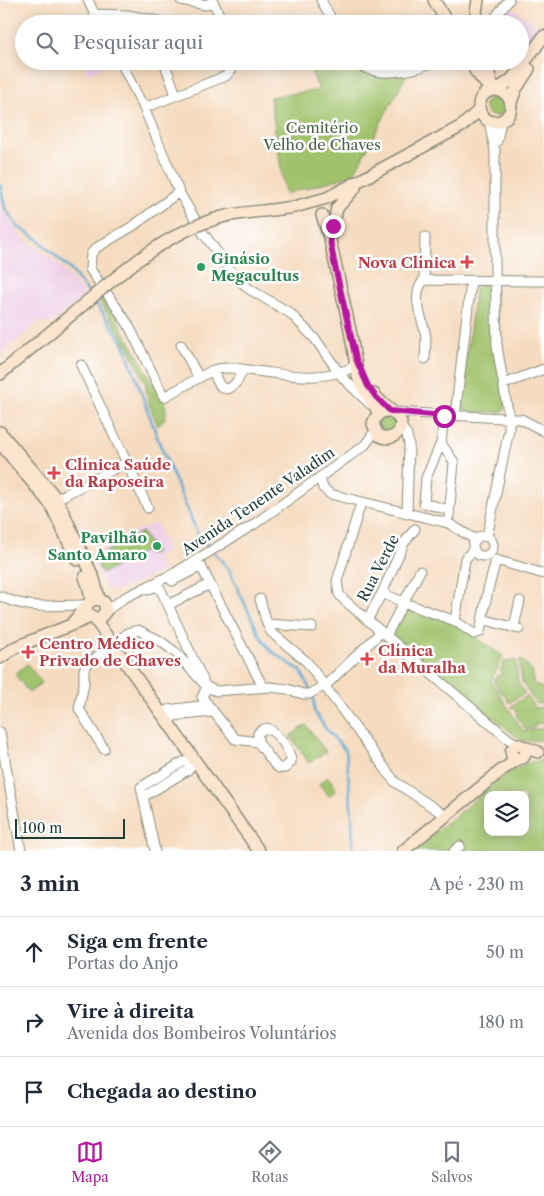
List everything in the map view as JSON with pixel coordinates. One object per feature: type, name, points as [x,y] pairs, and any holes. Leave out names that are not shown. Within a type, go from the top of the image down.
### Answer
[{"type":"main road","points":[[434,0],[443,15]]},
{"type":"main road","points":[[476,15],[478,0]]},
{"type":"main road","points":[[529,56],[544,36]]},
{"type":"main road","points":[[0,374],[136,262],[159,245],[178,235],[221,217],[294,207],[326,199],[462,126],[510,112],[510,102],[518,86],[544,49]]},
{"type":"main road","points":[[475,70],[491,91],[506,94],[510,102]]},
{"type":"main road","points":[[488,70],[491,91]]},
{"type":"main road","points":[[488,118],[478,105],[491,91],[512,79],[519,70]]},
{"type":"main road","points":[[294,207],[328,217],[336,211],[364,180]]},
{"type":"main road","points":[[330,240],[336,211],[333,200],[326,199],[319,205],[330,240],[360,383],[385,413],[399,418],[401,426],[398,434],[390,438],[382,437],[375,431],[373,424],[385,413]]},
{"type":"main road","points":[[0,432],[57,499],[94,578],[97,605]]},
{"type":"main road","points":[[0,443],[50,505],[88,585],[112,642]]},
{"type":"main road","points":[[97,605],[87,612],[112,642],[259,851]]},
{"type":"main road","points":[[70,625],[97,605]]},
{"type":"main road","points":[[1,655],[70,625],[92,618]]},
{"type":"main road","points":[[403,851],[502,769],[518,752],[541,752]]},
{"type":"street","points":[[88,0],[94,14],[128,15]]},
{"type":"street","points":[[181,0],[206,5],[212,1],[219,15]]},
{"type":"street","points":[[321,0],[329,15]]},
{"type":"street","points":[[497,15],[509,0]]},
{"type":"street","points":[[125,70],[144,108],[179,192],[204,233],[234,275],[249,289],[290,313],[316,340],[339,373],[370,404],[385,413],[510,418],[527,421],[544,431]]},
{"type":"street","points":[[167,70],[176,95]]},
{"type":"street","points":[[144,108],[226,76],[231,70]]},
{"type":"street","points":[[376,70],[386,72],[403,70]]},
{"type":"street","points":[[486,537],[510,418],[497,346],[495,151],[488,118]]},
{"type":"street","points":[[179,192],[133,226],[96,248],[91,254],[90,261],[90,268],[128,324],[164,397],[213,370],[226,368],[308,377],[325,377],[352,368],[356,359]]},
{"type":"street","points":[[425,237],[424,280],[419,286],[417,293],[418,307],[426,338],[425,359]]},
{"type":"street","points":[[486,281],[493,274],[495,267]]},
{"type":"street","points":[[424,280],[544,281]]},
{"type":"street","points":[[455,416],[471,281]]},
{"type":"street","points":[[181,345],[199,378]]},
{"type":"street","points":[[81,365],[148,508]]},
{"type":"street","points":[[213,370],[221,387],[224,389],[238,380],[242,369]]},
{"type":"street","points":[[504,384],[544,369]]},
{"type":"street","points":[[444,416],[441,443],[426,478],[424,503],[450,510]]},
{"type":"street","points":[[401,426],[407,435],[409,445],[408,514]]},
{"type":"street","name":"Avenida Tenente Valadim","points":[[97,605],[128,596],[173,574],[266,516],[365,445],[375,431]]},
{"type":"street","points":[[441,443],[454,462],[448,524]]},
{"type":"street","points":[[57,499],[127,462]]},
{"type":"street","points":[[320,478],[323,488],[328,493],[448,524],[475,545],[480,555],[494,556],[544,574]]},
{"type":"street","points":[[361,503],[337,581],[337,588],[344,600],[506,738],[518,752]]},
{"type":"street","name":"Rua Verde","points":[[367,620],[404,543],[415,529]]},
{"type":"street","points":[[382,592],[405,603],[455,621],[474,634],[477,634],[480,632],[494,556],[493,543],[486,537],[480,537],[465,559],[455,621]]},
{"type":"street","points":[[161,580],[170,582],[201,566],[263,688]]},
{"type":"street","points":[[104,749],[79,709],[86,665],[112,642],[130,632],[141,631],[159,640],[175,652],[207,686],[216,691],[263,688],[287,689],[303,694],[312,692],[326,686],[384,634],[405,603],[420,571]]},
{"type":"street","points":[[168,605],[210,584]]},
{"type":"street","points":[[128,596],[153,588],[160,588],[207,686]]},
{"type":"street","points":[[0,596],[25,606],[97,605]]},
{"type":"street","points":[[260,600],[271,632],[307,662],[395,782],[446,816]]},
{"type":"street","points":[[0,605],[10,601]]},
{"type":"street","points":[[482,619],[516,628],[520,601]]},
{"type":"street","points":[[267,624],[312,627]]},
{"type":"street","points":[[207,686],[202,697],[236,739],[258,742],[275,765],[286,768],[290,764],[292,759],[290,754],[272,730],[267,728],[258,733],[258,742]]},
{"type":"street","points":[[165,717],[210,708]]},
{"type":"street","points":[[0,732],[21,851]]},
{"type":"street","points":[[155,851],[143,797],[188,770],[195,760]]},
{"type":"shaded area","points":[[511,7],[522,15],[504,15]]},
{"type":"shaded area","points":[[529,20],[538,27],[529,39]]},
{"type":"shaded area","points":[[87,70],[96,70],[89,74]]},
{"type":"shaded area","points":[[0,203],[21,237],[57,263],[85,295],[51,324],[40,321],[0,354]]},
{"type":"shaded area","points":[[156,523],[168,550],[156,558],[163,571],[117,591],[106,589],[90,558],[140,528]]},
{"type":"green space","name":"Cemitério Velho de Chaves","points":[[311,70],[408,72],[353,175],[285,194],[270,97],[319,90]]},
{"type":"green space","points":[[495,96],[502,99],[505,106],[502,113],[495,116],[488,113],[485,106],[488,99]]},
{"type":"green space","points":[[480,285],[490,285],[494,290],[506,406],[502,412],[470,412],[465,410],[461,403],[475,289]]},
{"type":"green space","points":[[102,297],[111,310],[115,310],[119,315],[117,319],[164,402],[166,415],[158,426],[149,404],[145,382],[126,343],[99,300]]},
{"type":"green space","points":[[384,416],[390,416],[395,421],[393,430],[384,432],[379,427],[379,421]]},
{"type":"green space","points":[[142,532],[155,552],[150,555],[144,551],[102,574],[95,558]]},
{"type":"green space","points":[[402,607],[453,622],[503,656],[491,681],[523,731],[544,728],[544,740],[522,741],[388,633]]},
{"type":"green space","points":[[516,660],[518,683],[525,693],[509,703],[504,693],[502,694],[494,681],[497,675],[500,676],[502,671],[500,670],[504,662]]},
{"type":"green space","points":[[519,660],[523,661],[533,672],[533,683],[544,689],[544,703],[536,704],[522,682]]},
{"type":"green space","points":[[27,664],[42,683],[29,693],[15,674]]},
{"type":"green space","points":[[527,696],[535,708],[544,707],[544,726],[542,723],[535,724],[535,727],[525,729],[516,715],[518,714],[514,708],[512,709],[511,706]]},
{"type":"green space","points":[[306,725],[326,752],[309,763],[290,736]]},
{"type":"green space","points":[[544,760],[544,851],[413,851],[484,792],[484,836],[529,836],[529,791],[485,791],[507,773],[531,762]]},
{"type":"green space","points":[[328,777],[334,785],[335,791],[329,796],[319,784]]},
{"type":"waterway","points":[[0,185],[5,208],[18,227],[36,238],[71,270],[90,295]]},
{"type":"waterway","points":[[94,300],[124,344],[159,442],[199,537],[210,548]]},
{"type":"waterway","points":[[214,552],[228,568],[260,636],[271,651],[301,671],[310,690]]},
{"type":"waterway","points":[[312,695],[314,711],[326,729],[346,751],[353,851]]},
{"type":"place","name":"Nova Clínica","points":[[467,262]]},
{"type":"place","name":"Ginásio Megacultus","points":[[201,267]]},
{"type":"place","name":"Clínica Saúde da Raposeira","points":[[54,473]]},
{"type":"place","name":"Pavilhão Santo Amaro","points":[[157,546]]},
{"type":"place","name":"Centro Médico Privado de Chaves","points":[[28,652]]},
{"type":"place","name":"Clínica da Muralha","points":[[367,659]]},
{"type":"route","points":[[333,226],[330,240],[334,262],[356,359],[368,386],[390,411],[444,416]]}]
